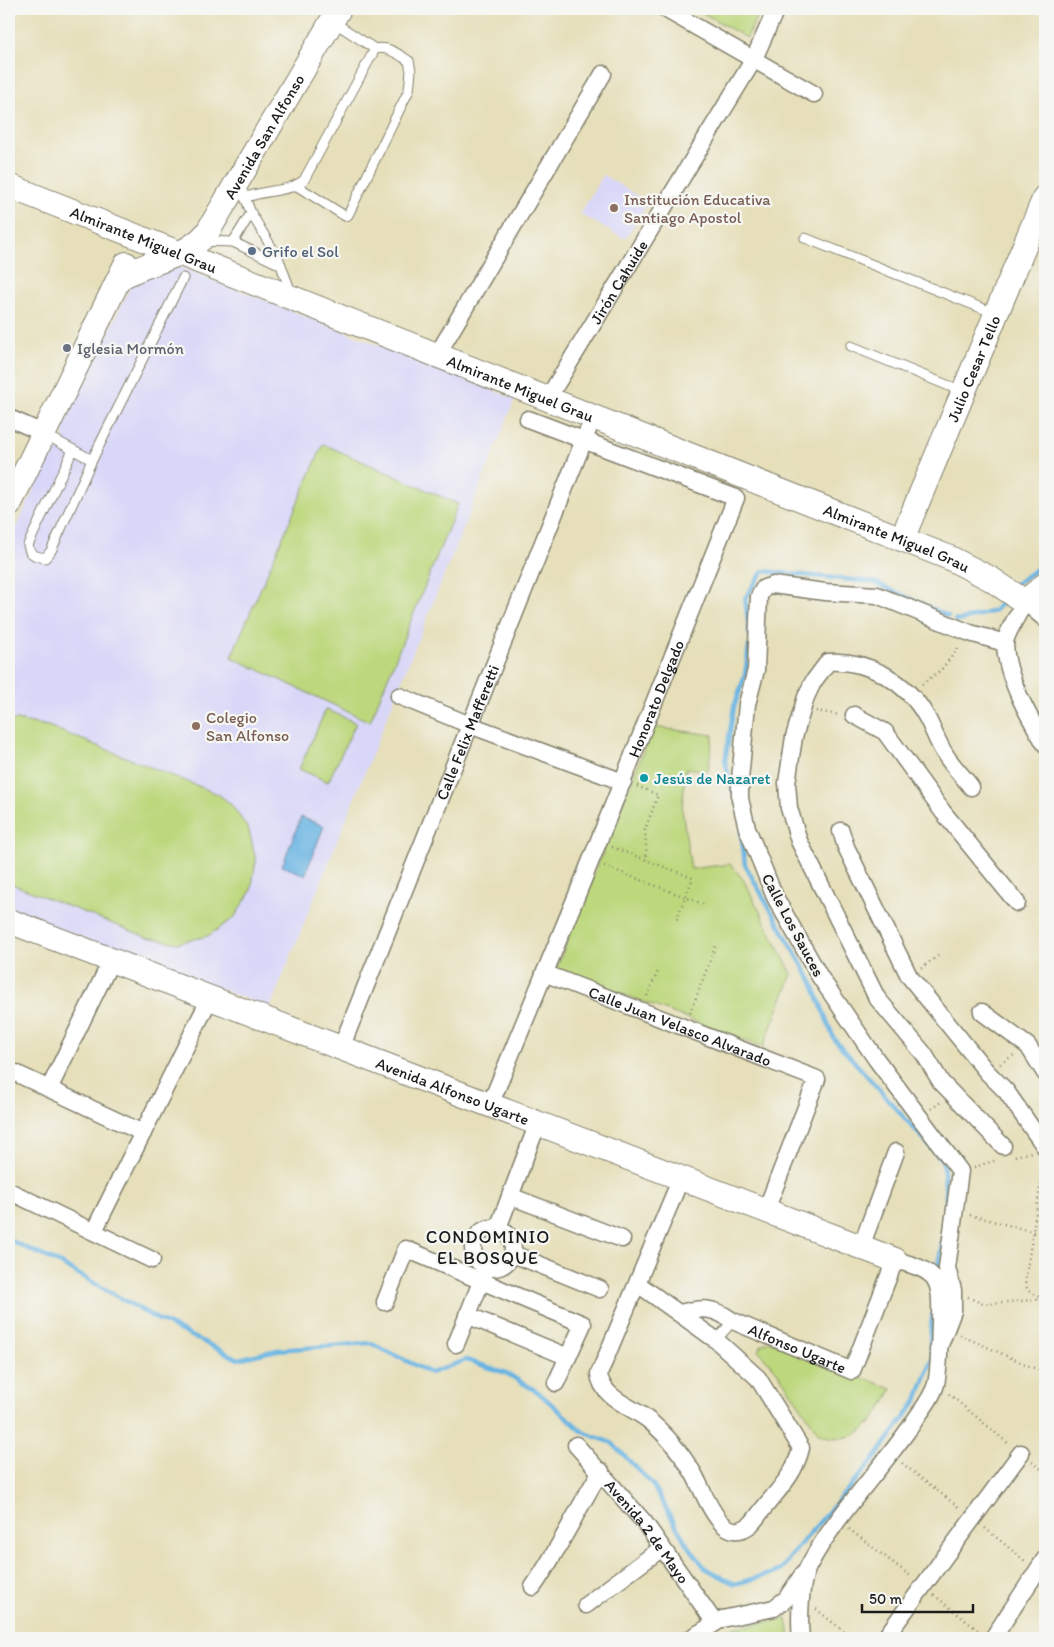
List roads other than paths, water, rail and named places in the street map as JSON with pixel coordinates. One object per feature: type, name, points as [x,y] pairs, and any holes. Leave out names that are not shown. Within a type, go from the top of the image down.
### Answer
[{"type":"street","points":[[665,9],[814,94]]},
{"type":"street","name":"Jirón Cahuide","points":[[548,398],[754,59],[776,9]]},
{"type":"street","name":"Avenida San Alfonso","points":[[120,278],[181,266],[242,189],[332,13]]},
{"type":"street","points":[[437,355],[603,74]]},
{"type":"street","name":"Almirante Miguel Grau","points":[[9,186],[143,240],[181,266],[294,299],[950,558],[990,579],[1025,602]]},
{"type":"street","name":"Julio Cesar Tello","points":[[902,539],[1045,198]]},
{"type":"street","points":[[9,504],[128,260],[143,240]]},
{"type":"street","name":"Calle Felix Mafferetti","points":[[341,1048],[593,416]]},
{"type":"street","points":[[9,418],[43,433]]},
{"type":"street","name":"Honorato Delgado","points":[[490,1105],[544,972],[628,783],[736,498],[528,419]]},
{"type":"street","name":"Calle Los Sauces","points":[[938,1350],[948,1330],[953,1310],[953,1290],[946,1268],[960,1171],[876,1059],[820,977],[774,897],[747,828],[740,799],[747,704],[756,670],[759,596],[764,588],[773,585],[825,592],[878,595],[970,632],[1005,642]]},
{"type":"street","points":[[1045,585],[1025,602],[1005,642],[1016,686],[1026,711],[1045,744]]},
{"type":"street","points":[[1025,602],[1045,619]]},
{"type":"street","points":[[972,787],[945,754],[926,715],[909,692],[873,667],[841,661],[828,662],[813,682],[794,737],[787,784],[789,808],[799,841],[877,998],[924,1054],[941,1082],[1004,1146]]},
{"type":"street","points":[[399,696],[470,725],[628,783]]},
{"type":"street","points":[[854,715],[885,732],[943,812],[1017,903]]},
{"type":"street","points":[[841,832],[846,847],[909,976],[987,1072],[1006,1091],[1045,1147]]},
{"type":"street","name":"Avenida Alfonso Ugarte","points":[[10,923],[112,960],[895,1260]]},
{"type":"street","points":[[49,1089],[112,960]]},
{"type":"street","name":"Calle Juan Velasco Alvarado","points":[[544,972],[817,1080],[766,1210]]},
{"type":"street","points":[[94,1231],[210,998]]},
{"type":"street","points":[[982,1012],[1028,1046],[1045,1073]]},
{"type":"street","points":[[9,1070],[143,1133]]},
{"type":"street","points":[[498,1228],[538,1123]]},
{"type":"street","points":[[861,1247],[896,1152]]},
{"type":"street","points":[[638,1284],[716,1340],[758,1378],[801,1448],[797,1466],[750,1525],[739,1530],[727,1526],[715,1517],[693,1472],[669,1441],[648,1420],[608,1394],[601,1384],[599,1374],[681,1178]]},
{"type":"street","points":[[9,1191],[152,1260]]},
{"type":"street","points":[[510,1196],[622,1238]]},
{"type":"street","points":[[456,1344],[484,1274],[493,1268],[505,1264],[513,1254],[512,1241],[509,1235],[498,1228],[484,1230],[479,1234],[473,1246],[476,1259],[484,1274]]},
{"type":"street","points":[[385,1302],[406,1249],[484,1274],[583,1324],[556,1383]]},
{"type":"street","points":[[513,1254],[600,1289]]},
{"type":"street","points":[[704,1632],[722,1619],[774,1608],[786,1599],[838,1520],[896,1446],[929,1399],[936,1384],[941,1292],[933,1275],[918,1266],[895,1260]]},
{"type":"street","name":"Alfonso Ugarte","points":[[680,1313],[699,1308],[719,1311],[733,1321],[852,1371],[895,1260]]},
{"type":"street","points":[[467,1315],[568,1358]]},
{"type":"street","name":"Avenida 2 de Mayo","points":[[576,1445],[601,1471],[644,1522],[662,1548],[704,1632]]},
{"type":"street","points":[[885,1638],[1021,1453]]},
{"type":"street","points":[[533,1587],[554,1558],[571,1520],[601,1471]]},
{"type":"street","points":[[586,1605],[662,1548]]},
{"type":"street","points":[[993,1638],[1045,1559]]},
{"type":"street","points":[[801,1638],[802,1597],[807,1569]]},
{"type":"lane","points":[[297,186],[345,216],[351,211],[409,90],[411,71],[409,61],[391,50],[375,49],[332,13]]},
{"type":"lane","points":[[242,189],[256,193],[297,186],[304,180],[375,49]]},
{"type":"lane","points":[[242,189],[251,212],[281,265],[294,299]]},
{"type":"lane","points":[[233,242],[251,212]]},
{"type":"lane","points":[[805,238],[997,314]]},
{"type":"lane","points":[[200,241],[233,242],[281,265]]},
{"type":"lane","points":[[73,450],[30,537],[29,548],[36,556],[45,558],[51,551],[181,266]]},
{"type":"lane","points":[[851,346],[964,392]]},
{"type":"lane","points":[[43,433],[92,460]]},
{"type":"lane","points":[[716,1340],[733,1321]]},
{"type":"water","points":[[301,817],[324,826],[305,875],[282,866]]},
{"type":"waterway","points":[[1015,584],[1045,563]]},
{"type":"waterway","points":[[750,636],[745,598],[763,571],[874,582],[948,616]]},
{"type":"waterway","points":[[955,620],[958,621],[994,611],[1005,598]]},
{"type":"waterway","points":[[733,792],[725,761],[734,707],[745,675],[749,646]]},
{"type":"waterway","points":[[741,832],[745,865],[812,982],[834,1039],[943,1161],[947,1210]]},
{"type":"waterway","points":[[937,1274],[946,1218]]},
{"type":"waterway","points":[[9,1240],[57,1262],[157,1319],[238,1359],[277,1350],[370,1343],[431,1373],[466,1360],[506,1373],[538,1392],[583,1432],[612,1443],[652,1484],[685,1541],[705,1568],[735,1584],[780,1571],[798,1547],[875,1458],[917,1400],[932,1359]]},
{"type":"waterway","points":[[931,1351],[930,1337],[933,1309]]},
{"type":"place","name":"Institución Educativa Santiago Apostol","points":[[614,208]]},
{"type":"place","name":"Grifo el Sol","points":[[252,251]]},
{"type":"place","name":"Iglesia Mormón","points":[[67,348]]},
{"type":"place","name":"Colegio San Alfonso","points":[[196,726]]},
{"type":"place","name":"Jesús de Nazaret","points":[[644,778]]},
{"type":"district","name":"CONDOMINIO EL BOSQUE","points":[[488,1247]]}]
